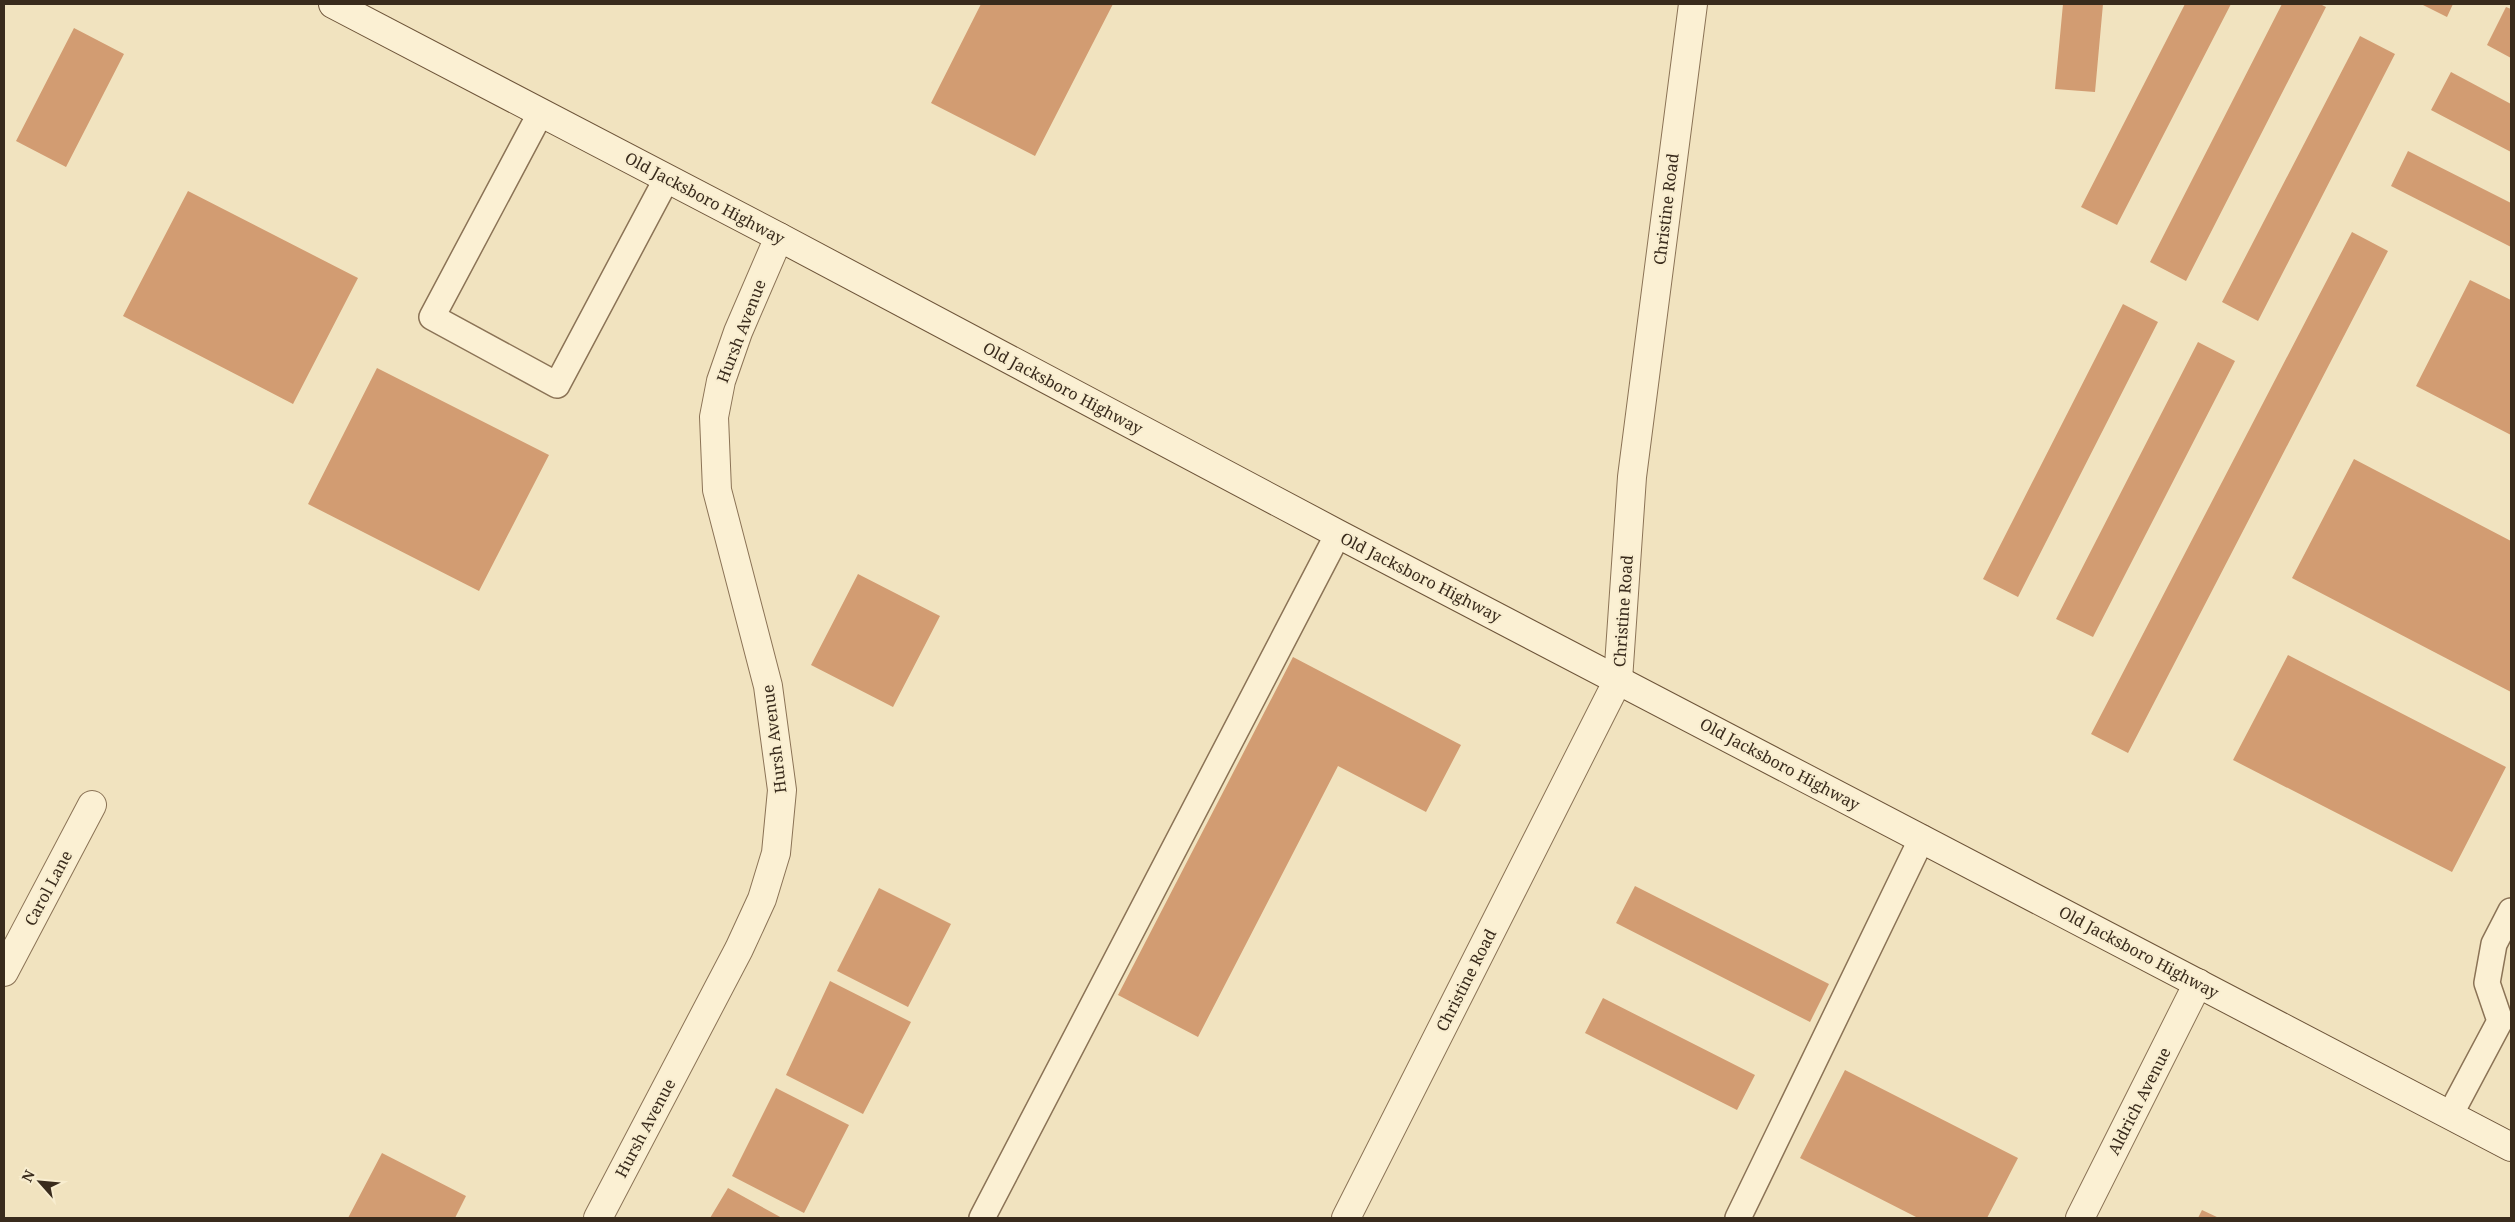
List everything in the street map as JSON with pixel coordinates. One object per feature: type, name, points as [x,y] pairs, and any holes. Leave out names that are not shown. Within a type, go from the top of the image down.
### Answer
[{"type":"street","name":"Old Jacksboro Highway","points":[[333,4],[780,237],[1338,534],[2511,1147]]},
{"type":"street","name":"Christine Road","points":[[1346,1218],[1618,680],[1632,477],[1692,4]]},
{"type":"street","name":"Hursh Avenue","points":[[598,1218],[739,949],[762,899],[776,853],[782,790],[770,695],[717,490],[714,417],[720,381],[738,332],[780,237]]},
{"type":"street","name":"Carol Lane","points":[[4,972],[92,805]]},
{"type":"street","name":"Aldrich Avenue","points":[[2080,1218],[2198,983]]},
{"type":"lane","points":[[541,112],[432,317],[557,385],[667,178]]},
{"type":"lane","points":[[982,1218],[1338,534]]},
{"type":"lane","points":[[1738,1218],[1922,838]]},
{"type":"lane","points":[[2450,1115],[2508,1020],[2487,983],[2494,944],[2511,911]]},
{"type":"building","points":[[981,4],[1113,4],[1035,156],[931,103]]},
{"type":"building","points":[[2063,4],[2103,4],[2095,92],[2055,89]]},
{"type":"building","points":[[2185,4],[2231,4],[2117,225],[2081,207]]},
{"type":"building","points":[[2282,4],[2320,4],[2326,7],[2186,281],[2150,262]]},
{"type":"building","points":[[2421,4],[2453,4],[2447,17]]},
{"type":"building","points":[[2506,7],[2511,9],[2511,58],[2487,45]]},
{"type":"building","points":[[74,28],[124,54],[66,167],[16,141]]},
{"type":"building","points":[[2360,36],[2395,54],[2258,321],[2222,302]]},
{"type":"building","points":[[2451,72],[2511,104],[2511,152],[2431,110]]},
{"type":"building","points":[[2408,151],[2511,203],[2511,247],[2391,186]]},
{"type":"building","points":[[188,191],[358,278],[293,404],[123,316]]},
{"type":"building","points":[[2352,232],[2388,251],[2128,753],[2091,734]]},
{"type":"building","points":[[2470,280],[2511,300],[2511,435],[2416,386]]},
{"type":"building","points":[[2123,304],[2158,322],[2018,597],[1983,579]]},
{"type":"building","points":[[2198,342],[2235,361],[2093,637],[2056,619]]},
{"type":"building","points":[[377,368],[549,455],[479,591],[308,504]]},
{"type":"building","points":[[2354,459],[2511,541],[2511,692],[2292,578]]},
{"type":"building","points":[[858,574],[940,616],[893,707],[811,665]]},
{"type":"building","points":[[2288,655],[2506,767],[2452,872],[2233,760]]},
{"type":"building","points":[[1293,657],[1461,745],[1426,812],[1338,766],[1198,1037],[1118,995]]},
{"type":"building","points":[[1635,886],[1829,984],[1810,1022],[1616,923]]},
{"type":"building","points":[[879,888],[951,924],[908,1007],[837,971]]},
{"type":"building","points":[[830,981],[911,1022],[863,1114],[786,1075]]},
{"type":"building","points":[[1603,998],[1755,1075],[1737,1110],[1585,1033]]},
{"type":"building","points":[[1845,1070],[2018,1158],[1987,1218],[1918,1218],[1800,1158]]},
{"type":"building","points":[[776,1088],[849,1125],[804,1213],[732,1176]]},
{"type":"building","points":[[382,1153],[466,1196],[455,1218],[348,1218]]},
{"type":"building","points":[[728,1188],[782,1218],[710,1218]]},
{"type":"building","points":[[2202,1210],[2219,1218],[2198,1218]]}]
